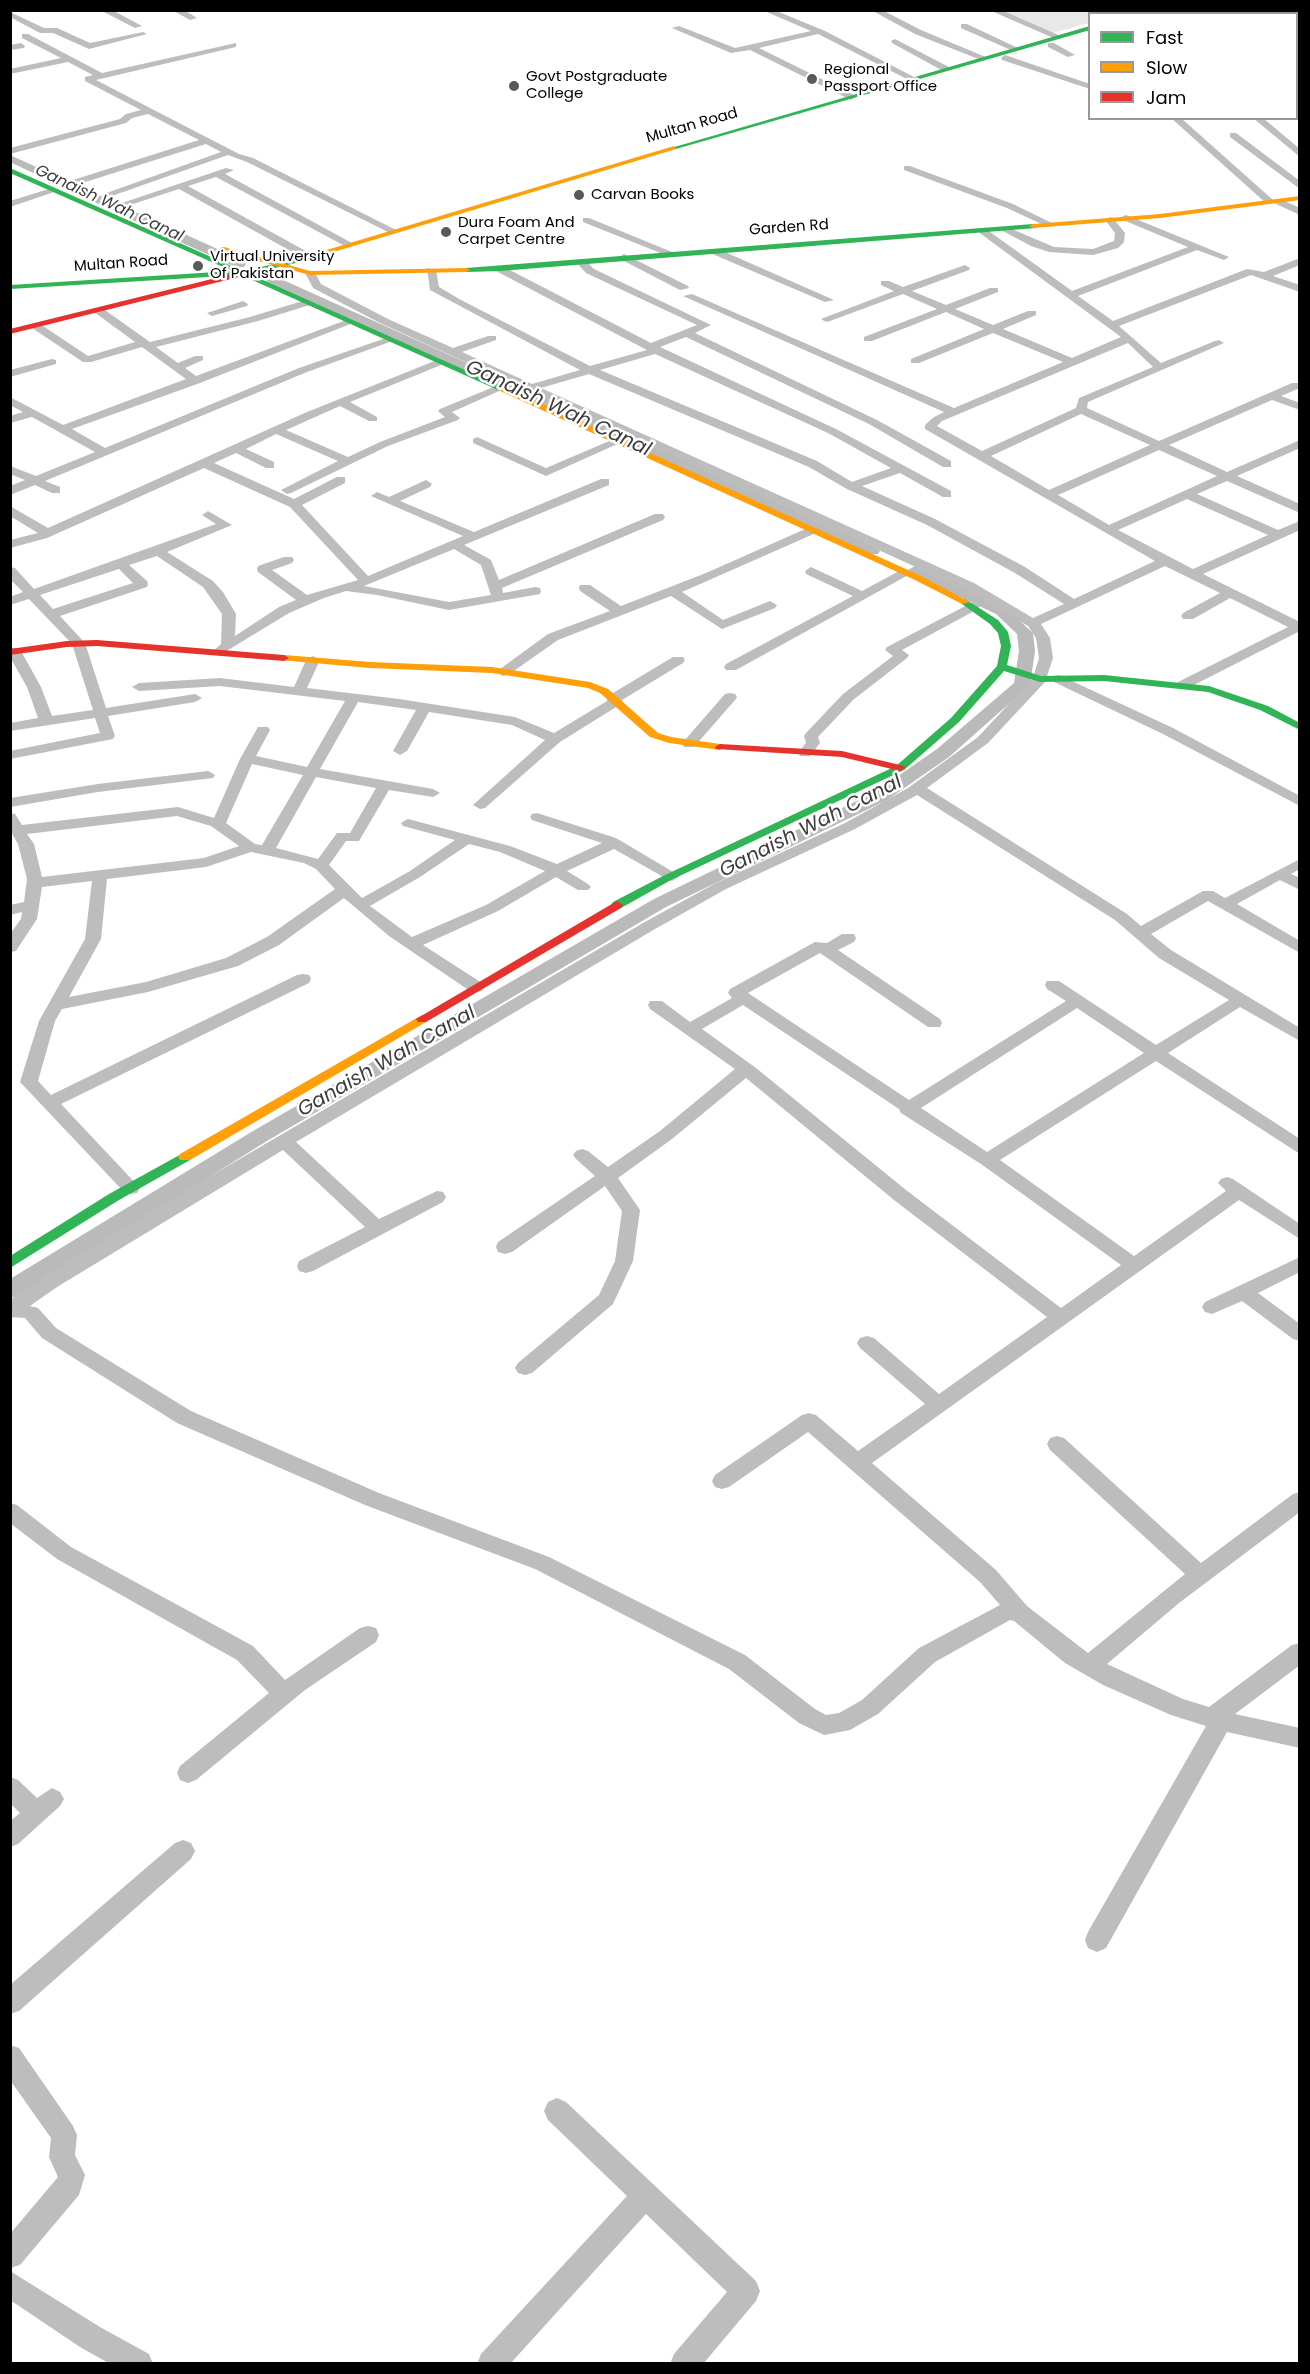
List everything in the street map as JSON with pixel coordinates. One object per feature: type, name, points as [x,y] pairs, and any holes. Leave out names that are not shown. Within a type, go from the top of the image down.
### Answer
[{"type":"street","points":[[10,13],[21,10]]},
{"type":"street","points":[[89,46],[140,30],[104,10]]},
{"type":"street","points":[[176,10],[194,18]]},
{"type":"street","points":[[766,10],[857,50],[914,79]]},
{"type":"street","points":[[875,10],[926,35],[984,58]]},
{"type":"street","points":[[993,10],[1055,41],[1071,55]]},
{"type":"street","points":[[10,13],[43,31]]},
{"type":"street","points":[[964,26],[1010,54],[1088,87]]},
{"type":"street","points":[[676,28],[734,51],[818,32]]},
{"type":"street","name":"Multan Road","points":[[1055,41],[1088,28]]},
{"type":"street","points":[[101,51],[54,30],[25,36],[101,76]]},
{"type":"street","points":[[944,30],[896,41],[946,69]]},
{"type":"street","name":"Multan Road","points":[[10,287],[244,273],[339,253],[1010,54],[1088,33]]},
{"type":"street","points":[[233,45],[88,79],[206,141],[253,161],[391,230]]},
{"type":"street","points":[[10,48],[21,46]]},
{"type":"street","points":[[751,47],[851,97]]},
{"type":"street","points":[[857,50],[869,47]]},
{"type":"street","name":"Multan Road","points":[[307,258],[391,230],[984,58],[1010,54]]},
{"type":"street","points":[[10,72],[69,59]]},
{"type":"street","points":[[10,152],[123,121],[129,116],[148,111]]},
{"type":"street","points":[[1177,120],[1274,202],[1299,212]]},
{"type":"street","points":[[1259,120],[1299,154]]},
{"type":"street","points":[[1233,135],[1299,186]]},
{"type":"street","points":[[71,180],[206,141]]},
{"type":"street","points":[[10,152],[31,162]]},
{"type":"street","points":[[106,195],[229,152]]},
{"type":"street","points":[[152,158],[201,180]]},
{"type":"street","points":[[124,204],[253,161]]},
{"type":"street","points":[[907,168],[1010,206],[1051,225]]},
{"type":"street","points":[[10,170],[393,339],[533,387],[969,586],[1033,623],[1043,638],[1046,658],[1036,678],[983,740],[917,788],[850,826],[721,886],[284,1141],[50,1282],[12,1309]]},
{"type":"street","points":[[218,174],[347,243]]},
{"type":"street","points":[[71,180],[146,214]]},
{"type":"street","points":[[180,186],[307,258]]},
{"type":"street","points":[[10,204],[55,190]]},
{"type":"street","name":"Garden Rd","points":[[211,243],[310,273],[500,269],[624,257],[1110,220],[1299,198]]},
{"type":"street","points":[[1126,218],[1224,257]]},
{"type":"street","points":[[586,220],[672,254]]},
{"type":"street","points":[[1093,252],[1119,242],[1120,232],[1110,220]]},
{"type":"street","points":[[1004,229],[1053,250],[1093,252],[1137,270]]},
{"type":"street","points":[[982,231],[1130,338],[1160,368]]},
{"type":"street","points":[[1072,295],[1197,247]]},
{"type":"street","points":[[714,250],[829,300]]},
{"type":"street","points":[[624,257],[730,315],[955,413]]},
{"type":"street","points":[[580,261],[590,271],[706,325]]},
{"type":"street","points":[[1264,276],[1299,261]]},
{"type":"street","points":[[826,320],[965,268]]},
{"type":"street","points":[[500,269],[654,349],[840,436],[900,469]]},
{"type":"street","points":[[431,270],[432,285],[442,293],[587,369],[813,464],[851,486],[941,528],[1020,570],[1075,605]]},
{"type":"street","points":[[1112,325],[1251,271],[1299,290]]},
{"type":"street","points":[[10,332],[244,273]]},
{"type":"street","points":[[10,1263],[131,1188],[273,1108],[586,922],[672,876],[900,768],[955,720],[1002,667],[1006,646],[1003,633],[994,622],[973,606],[906,573],[500,388],[317,286],[310,273]]},
{"type":"street","points":[[885,283],[1074,363]]},
{"type":"street","points":[[868,339],[994,290]]},
{"type":"street","points":[[212,313],[240,302],[260,317]]},
{"type":"street","points":[[36,326],[87,360],[260,317],[309,302]]},
{"type":"street","points":[[98,310],[196,381]]},
{"type":"street","points":[[915,361],[1032,313]]},
{"type":"street","points":[[533,387],[654,349],[730,315]]},
{"type":"street","points":[[63,429],[353,321]]},
{"type":"street","points":[[687,333],[878,424],[932,471],[947,494]]},
{"type":"street","points":[[10,544],[47,533],[145,491],[234,448],[492,338]]},
{"type":"street","points":[[1130,338],[938,419],[929,428],[1191,575],[1299,627]]},
{"type":"street","points":[[10,491],[293,375],[393,339]]},
{"type":"street","points":[[1081,410],[1083,400],[1220,343]]},
{"type":"street","points":[[176,367],[199,358]]},
{"type":"street","points":[[256,358],[293,375]]},
{"type":"street","points":[[13,371],[52,362]]},
{"type":"street","points":[[1047,495],[1296,385]]},
{"type":"street","points":[[287,490],[384,444],[454,418],[444,411],[500,388]]},
{"type":"street","points":[[1272,396],[1299,407]]},
{"type":"street","points":[[10,400],[106,453]]},
{"type":"street","points":[[341,402],[373,419]]},
{"type":"street","points":[[851,486],[900,469],[932,471],[1081,410],[1299,509]]},
{"type":"street","points":[[10,420],[32,412]]},
{"type":"street","points":[[840,436],[878,424]]},
{"type":"street","points":[[276,430],[348,461]]},
{"type":"street","points":[[477,441],[546,472],[618,441]]},
{"type":"street","points":[[1108,530],[1299,443]]},
{"type":"street","points":[[234,448],[270,465]]},
{"type":"street","points":[[1280,452],[1299,460]]},
{"type":"street","points":[[203,463],[294,504],[366,581]]},
{"type":"street","points":[[10,470],[56,490]]},
{"type":"street","points":[[294,504],[341,480]]},
{"type":"street","points":[[304,481],[325,488]]},
{"type":"street","points":[[224,649],[284,610],[366,581],[605,482]]},
{"type":"street","points":[[390,501],[426,484]]},
{"type":"street","points":[[1188,495],[1278,535]]},
{"type":"street","points":[[377,496],[474,536]]},
{"type":"street","points":[[10,510],[47,533]]},
{"type":"street","points":[[10,601],[158,551],[226,525],[207,515]]},
{"type":"street","points":[[342,589],[377,591],[448,606],[497,592],[659,517]]},
{"type":"street","points":[[1191,575],[1299,525]]},
{"type":"street","points":[[503,672],[553,637],[711,576],[812,530]]},
{"type":"street","points":[[454,544],[487,563],[497,592]]},
{"type":"street","points":[[158,551],[208,584],[218,595],[229,614],[224,649]]},
{"type":"street","points":[[288,560],[263,569],[306,601]]},
{"type":"street","points":[[1033,623],[1165,561]]},
{"type":"street","points":[[52,614],[142,584],[121,564]]},
{"type":"street","points":[[10,571],[78,643],[108,736],[10,755]]},
{"type":"street","points":[[811,571],[862,596]]},
{"type":"street","points":[[731,667],[906,573]]},
{"type":"street","points":[[585,588],[619,611]]},
{"type":"street","points":[[497,592],[535,591]]},
{"type":"street","points":[[672,591],[722,625],[770,605]]},
{"type":"street","points":[[1188,616],[1228,594]]},
{"type":"street","points":[[805,753],[813,743],[811,736],[848,697],[902,655],[892,650],[973,606]]},
{"type":"street","points":[[1183,685],[1299,627]]},
{"type":"street","points":[[46,720],[34,687],[12,651],[78,643],[224,649],[313,660],[503,672],[590,685],[604,691],[654,735],[689,744],[732,749],[842,754],[900,768]]},
{"type":"street","points":[[298,692],[313,660]]},
{"type":"street","points":[[480,805],[555,740],[678,660]]},
{"type":"street","points":[[1002,667],[1036,678],[1104,678],[1183,685],[1233,696],[1298,724]]},
{"type":"street","points":[[1059,679],[1168,731],[1299,802]]},
{"type":"street","points":[[139,687],[220,682],[425,707],[515,721],[555,740]]},
{"type":"street","points":[[155,685],[160,703]]},
{"type":"street","points":[[689,744],[730,697]]},
{"type":"street","points":[[10,727],[195,698]]},
{"type":"street","points":[[266,852],[353,699]]},
{"type":"street","points":[[400,752],[425,707]]},
{"type":"street","points":[[218,825],[247,759],[263,730]]},
{"type":"street","points":[[247,759],[433,793]]},
{"type":"street","points":[[10,803],[98,788],[208,775]]},
{"type":"street","points":[[321,866],[342,836],[354,838],[385,785]]},
{"type":"street","points":[[917,788],[1121,917],[1165,954],[1299,1036]]},
{"type":"street","points":[[19,830],[178,811],[218,825],[250,847],[309,860],[321,866],[360,905],[411,944],[476,987]]},
{"type":"street","points":[[10,817],[19,830],[28,852],[35,883],[29,919],[12,944]]},
{"type":"street","points":[[537,817],[614,843],[672,876]]},
{"type":"street","points":[[408,823],[505,849],[557,870],[583,887]]},
{"type":"street","points":[[360,905],[415,874],[467,839]]},
{"type":"street","points":[[411,944],[492,908],[557,870],[614,843]]},
{"type":"street","points":[[35,883],[206,862],[250,847]]},
{"type":"street","points":[[10,856],[28,852]]},
{"type":"street","points":[[1225,904],[1299,863]]},
{"type":"street","points":[[1280,874],[1299,885]]},
{"type":"street","points":[[100,875],[93,939],[47,1021],[29,1082],[131,1188]]},
{"type":"street","points":[[58,1004],[148,987],[232,962],[273,940],[344,890]]},
{"type":"street","points":[[1140,933],[1208,894],[1299,948]]},
{"type":"street","points":[[10,910],[32,906]]},
{"type":"street","points":[[826,950],[848,938]]},
{"type":"street","points":[[934,1023],[821,946],[736,993],[987,1160],[1134,1265]]},
{"type":"street","points":[[49,1103],[303,979]]},
{"type":"street","points":[[1053,985],[1297,1143]]},
{"type":"street","points":[[690,1029],[744,998]]},
{"type":"street","points":[[987,1160],[1240,999]]},
{"type":"street","points":[[907,1108],[1077,1001]]},
{"type":"street","points":[[656,1005],[746,1069],[891,1188],[1060,1317]]},
{"type":"street","points":[[505,1247],[666,1135],[746,1069]]},
{"type":"street","points":[[284,1141],[378,1229]]},
{"type":"street","points":[[525,1368],[606,1299],[624,1261],[631,1210],[607,1176],[582,1155]]},
{"type":"street","points":[[858,1462],[1134,1265],[1233,1187],[1299,1233]]},
{"type":"street","points":[[306,1266],[437,1197]]},
{"type":"street","points":[[1212,1307],[1299,1264]]},
{"type":"street","points":[[1243,1292],[1299,1334]]},
{"type":"street","points":[[12,1309],[31,1313],[49,1333],[184,1417],[372,1499],[542,1563],[737,1662],[807,1716],[824,1725],[842,1723],[870,1707],[927,1655],[1008,1611],[1019,1612]]},
{"type":"street","points":[[867,1343],[938,1404]]},
{"type":"street","points":[[722,1481],[809,1421],[988,1576],[1019,1612],[1073,1656],[1112,1678],[1179,1708],[1299,1738]]},
{"type":"street","points":[[1057,1444],[1200,1575]]},
{"type":"street","points":[[1089,1665],[1200,1575],[1299,1500]]},
{"type":"street","points":[[10,1511],[64,1553],[245,1653],[284,1694]]},
{"type":"street","points":[[188,1773],[284,1694],[368,1635]]},
{"type":"street","points":[[1097,1940],[1216,1719],[1299,1652]]},
{"type":"street","points":[[10,1787],[44,1806],[10,1836]]},
{"type":"street","points":[[10,2002],[183,1851]]},
{"type":"street","points":[[10,2057],[64,2135],[62,2157],[72,2175],[70,2186],[10,2254]]},
{"type":"street","points":[[557,2111],[746,2291],[684,2364]]},
{"type":"street","points":[[491,2364],[646,2195]]},
{"type":"street","points":[[10,2284],[90,2337],[139,2364]]},
{"type":"shaded area","points":[[996,11],[1131,11],[1088,12],[1088,23],[1053,33]]},
{"type":"waterway","name":"Ganaish Wah Canal","points":[[10,158],[164,231],[240,264]]},
{"type":"waterway","name":"Ganaish Wah Canal","points":[[272,279],[873,551]]},
{"type":"waterway","name":"Ganaish Wah Canal","points":[[10,1290],[260,1136],[660,903],[881,796],[943,753],[1022,685],[1027,651],[1025,633],[1001,611],[915,570]]},
{"type":"traffic: fast","points":[[674,148],[1088,29]]},
{"type":"traffic: fast","points":[[10,170],[501,388]]},
{"type":"traffic: fast","points":[[466,270],[1033,226]]},
{"type":"traffic: fast","points":[[10,287],[244,273],[297,260]]},
{"type":"traffic: fast","points":[[617,905],[667,878],[900,768],[955,720],[1002,667],[1006,646],[1003,632],[994,622],[965,602]]},
{"type":"traffic: fast","points":[[1002,667],[1040,679],[1104,678],[1209,689],[1264,708],[1300,727]]},
{"type":"traffic: fast","points":[[10,1263],[114,1197],[185,1157]]},
{"type":"traffic: slow","points":[[1144,12],[1149,10]]},
{"type":"traffic: slow","points":[[297,260],[674,148]]},
{"type":"traffic: slow","points":[[1033,226],[1160,216],[1300,198]]},
{"type":"traffic: slow","points":[[224,249],[310,273],[466,270]]},
{"type":"traffic: slow","points":[[501,388],[918,578],[965,602]]},
{"type":"traffic: slow","points":[[284,658],[370,665],[492,670],[590,685],[604,691],[654,735],[669,740],[720,747]]},
{"type":"traffic: slow","points":[[185,1157],[422,1019]]},
{"type":"traffic: jam","points":[[10,332],[244,273]]},
{"type":"traffic: jam","points":[[10,652],[67,644],[97,643],[284,658]]},
{"type":"traffic: jam","points":[[720,747],[842,754],[900,768]]},
{"type":"traffic: jam","points":[[422,1019],[617,905]]},
{"type":"place","name":"Regional Passport Office","points":[[812,79]]},
{"type":"place","name":"Govt Postgraduate College","points":[[514,86]]},
{"type":"place","name":"Carvan Books","points":[[579,195]]},
{"type":"place","name":"Dura Foam And Carpet Centre","points":[[446,232]]},
{"type":"place","name":"Virtual University Of Pakistan","points":[[198,266]]}]
